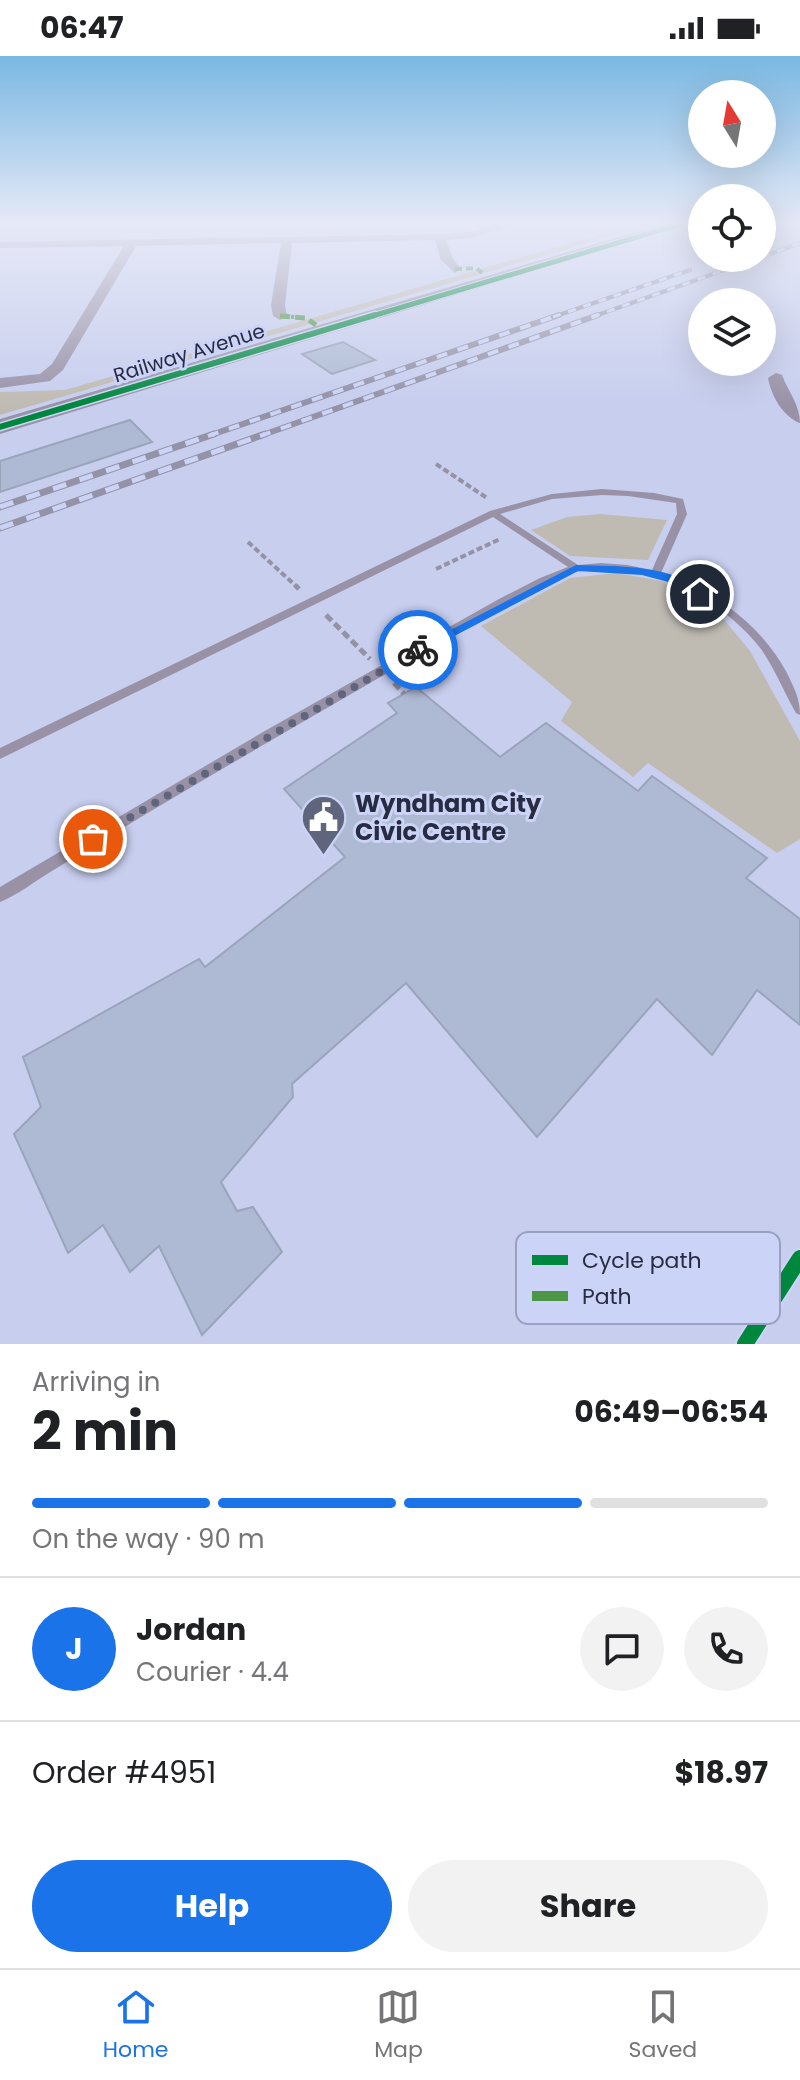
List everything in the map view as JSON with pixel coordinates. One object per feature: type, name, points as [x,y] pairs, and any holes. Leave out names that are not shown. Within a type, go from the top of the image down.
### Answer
[{"type":"street","points":[[0,383],[44,378],[58,367],[108,283]]},
{"type":"street","points":[[280,316],[281,283]]},
{"type":"street","name":"Railway Avenue","points":[[0,429],[485,283]]},
{"type":"street","points":[[776,378],[777,387],[800,418]]},
{"type":"lane","points":[[0,754],[493,513],[531,499],[582,491],[652,495],[680,501],[682,514],[655,575]]},
{"type":"lane","points":[[493,513],[576,568],[655,575],[676,580],[725,607],[763,646],[800,710]]},
{"type":"lane","points":[[0,895],[382,670],[515,596],[576,568]]},
{"type":"shaded area","points":[[432,283],[450,283],[0,415],[0,392],[65,390]]},
{"type":"shaded area","points":[[600,514],[667,520],[648,560],[570,556],[531,530],[567,517]]},
{"type":"shaded area","points":[[616,573],[662,581],[711,604],[750,651],[800,741],[800,839],[777,853],[648,763],[633,777],[561,721],[572,702],[481,626],[570,578]]},
{"type":"building","points":[[343,342],[375,360],[332,374],[302,354]]},
{"type":"building","points":[[130,420],[152,442],[0,492],[0,461]]},
{"type":"building","points":[[416,687],[500,757],[546,723],[638,791],[652,776],[767,858],[746,878],[800,919],[800,1025],[757,990],[712,1055],[657,999],[537,1137],[406,983],[292,1084],[293,1097],[221,1182],[237,1211],[253,1207],[282,1252],[202,1335],[159,1246],[130,1272],[103,1225],[68,1253],[14,1134],[41,1107],[23,1057],[199,959],[205,967],[345,857],[284,789],[397,713],[388,703]]},
{"type":"railway","points":[[553,317],[652,283]]},
{"type":"railway","points":[[592,317],[687,283]]},
{"type":"railway","points":[[208,436],[559,315]]},
{"type":"railway","points":[[260,436],[598,315]]},
{"type":"railway","points":[[0,507],[214,434]]},
{"type":"railway","points":[[0,528],[265,434]]},
{"type":"marked path","points":[[280,316],[306,318],[316,325]]},
{"type":"cycle path","points":[[0,427],[482,283]]},
{"type":"cycle path","points":[[780,1289],[800,1258]]},
{"type":"cycle path","points":[[745,1344],[758,1324]]},
{"type":"way so far","points":[[93,839],[418,650]]},
{"type":"place","name":"Wyndham City Civic Centre","points":[[324,857]]},
{"type":"route","points":[[418,650],[515,596],[576,568],[643,571],[676,580],[700,594]]}]
